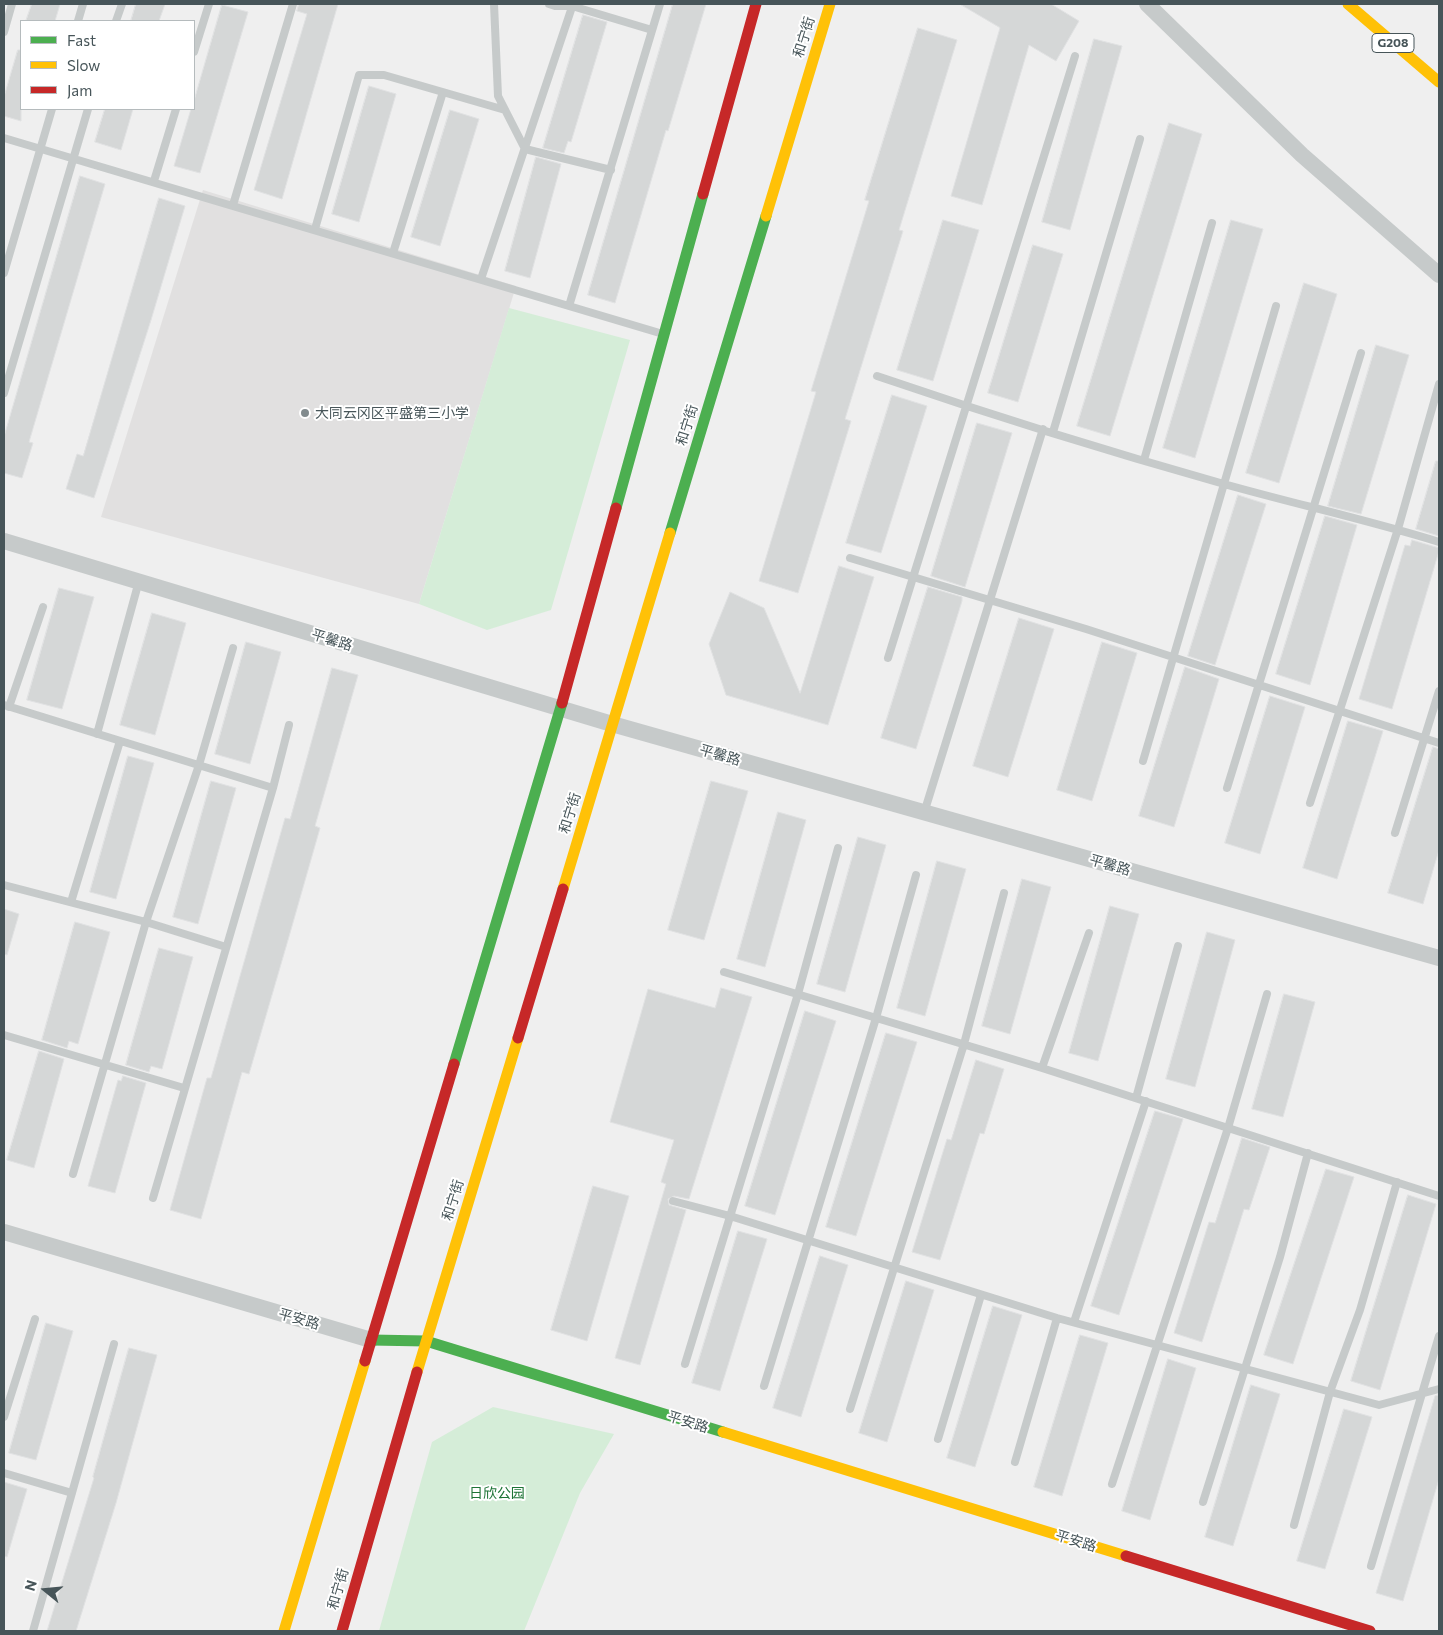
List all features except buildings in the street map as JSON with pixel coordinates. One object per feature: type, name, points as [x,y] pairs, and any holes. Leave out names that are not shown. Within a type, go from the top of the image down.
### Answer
[{"type":"main road","points":[[284,1631],[560,709],[756,4]]},
{"type":"main road","name":"和宁街","points":[[342,1631],[426,1341],[830,4]]},
{"type":"main road","name":"G208","points":[[1348,4],[1439,82]]},
{"type":"main road","name":"平安路","points":[[371,1340],[426,1341],[1370,1631]]},
{"type":"street","points":[[1147,4],[1302,155],[1439,275]]},
{"type":"street","name":"平馨路","points":[[4,540],[560,709],[1439,958]]},
{"type":"street","name":"平安路","points":[[4,1232],[371,1340]]},
{"type":"lane","points":[[4,32],[12,4]]},
{"type":"lane","points":[[78,20],[83,4]]},
{"type":"lane","points":[[116,20],[122,4]]},
{"type":"lane","points":[[195,49],[209,4]]},
{"type":"lane","points":[[233,205],[293,4]]},
{"type":"lane","points":[[494,4],[498,96],[525,149],[611,170]]},
{"type":"lane","points":[[549,4],[556,6],[572,5],[652,30]]},
{"type":"lane","points":[[569,306],[660,4]]},
{"type":"lane","points":[[481,279],[572,5]]},
{"type":"lane","points":[[888,658],[1075,56]]},
{"type":"lane","points":[[315,230],[359,76],[384,75],[505,110]]},
{"type":"lane","points":[[393,253],[443,92]]},
{"type":"lane","points":[[4,274],[52,110]]},
{"type":"lane","points":[[4,393],[88,110]]},
{"type":"lane","points":[[154,181],[176,110]]},
{"type":"lane","points":[[4,138],[664,334]]},
{"type":"lane","points":[[1053,432],[1140,139]]},
{"type":"lane","points":[[1144,460],[1212,223]]},
{"type":"lane","points":[[1143,761],[1276,306]]},
{"type":"lane","points":[[1227,788],[1361,353]]},
{"type":"lane","points":[[877,376],[966,407],[1224,484],[1398,529],[1439,542]]},
{"type":"lane","points":[[1310,803],[1398,529],[1439,384]]},
{"type":"lane","points":[[924,813],[1042,429]]},
{"type":"lane","points":[[850,558],[1174,657],[1439,743]]},
{"type":"lane","points":[[97,734],[139,582]]},
{"type":"lane","points":[[43,607],[7,706],[273,788]]},
{"type":"lane","points":[[73,1174],[146,922],[199,765],[233,648]]},
{"type":"lane","points":[[1395,833],[1439,691]]},
{"type":"lane","points":[[153,1198],[273,788],[289,725]]},
{"type":"lane","points":[[71,902],[120,741]]},
{"type":"lane","points":[[684,1364],[798,994],[838,848]]},
{"type":"lane","points":[[764,1386],[876,1018],[916,876]]},
{"type":"lane","points":[[4,885],[146,922],[226,947]]},
{"type":"lane","points":[[850,1409],[964,1044],[1004,893]]},
{"type":"lane","points":[[1042,1068],[1089,933]]},
{"type":"lane","points":[[1136,1098],[1178,946]]},
{"type":"lane","points":[[724,972],[1042,1068],[1439,1196]]},
{"type":"lane","points":[[1112,1484],[1228,1128],[1267,994]]},
{"type":"lane","points":[[4,1035],[184,1088]]},
{"type":"lane","points":[[1074,1322],[1146,1101]]},
{"type":"lane","points":[[1203,1502],[1280,1257],[1308,1153]]},
{"type":"lane","points":[[1294,1525],[1330,1392],[1360,1310],[1397,1182]]},
{"type":"lane","points":[[673,1201],[730,1216],[1057,1318],[1379,1405],[1439,1390]]},
{"type":"lane","points":[[938,1439],[981,1295]]},
{"type":"lane","points":[[1015,1462],[1057,1318]]},
{"type":"lane","points":[[4,1417],[35,1319]]},
{"type":"lane","points":[[1371,1566],[1439,1336]]},
{"type":"lane","points":[[33,1631],[114,1344]]},
{"type":"lane","points":[[4,1473],[72,1493]]},
{"type":"shaded area","name":"大同云冈区平盛第三小学","points":[[203,190],[516,286],[419,604],[101,517]]},
{"type":"green space","points":[[509,308],[630,340],[551,610],[487,630],[419,604]]},
{"type":"green space","name":"日欣公园","points":[[493,1407],[614,1434],[580,1493],[524,1631],[379,1631],[432,1442]]},
{"type":"traffic: fast","points":[[616,508],[703,194]]},
{"type":"traffic: fast","points":[[670,533],[766,216]]},
{"type":"traffic: fast","points":[[454,1064],[562,703]]},
{"type":"traffic: fast","points":[[371,1340],[426,1341],[723,1432]]},
{"type":"traffic: slow","points":[[766,216],[830,4]]},
{"type":"traffic: slow","points":[[1348,4],[1439,82]]},
{"type":"traffic: slow","points":[[563,889],[670,533]]},
{"type":"traffic: slow","points":[[417,1372],[518,1038]]},
{"type":"traffic: slow","points":[[284,1631],[365,1361]]},
{"type":"traffic: slow","points":[[723,1432],[1126,1556]]},
{"type":"traffic: jam","points":[[703,194],[756,4]]},
{"type":"traffic: jam","points":[[562,703],[616,508]]},
{"type":"traffic: jam","points":[[518,1038],[563,889]]},
{"type":"traffic: jam","points":[[365,1361],[454,1064]]},
{"type":"traffic: jam","points":[[342,1631],[417,1372]]},
{"type":"traffic: jam","points":[[1126,1556],[1370,1631]]},
{"type":"place","name":"大同云冈区平盛第三小学","points":[[305,413]]}]
